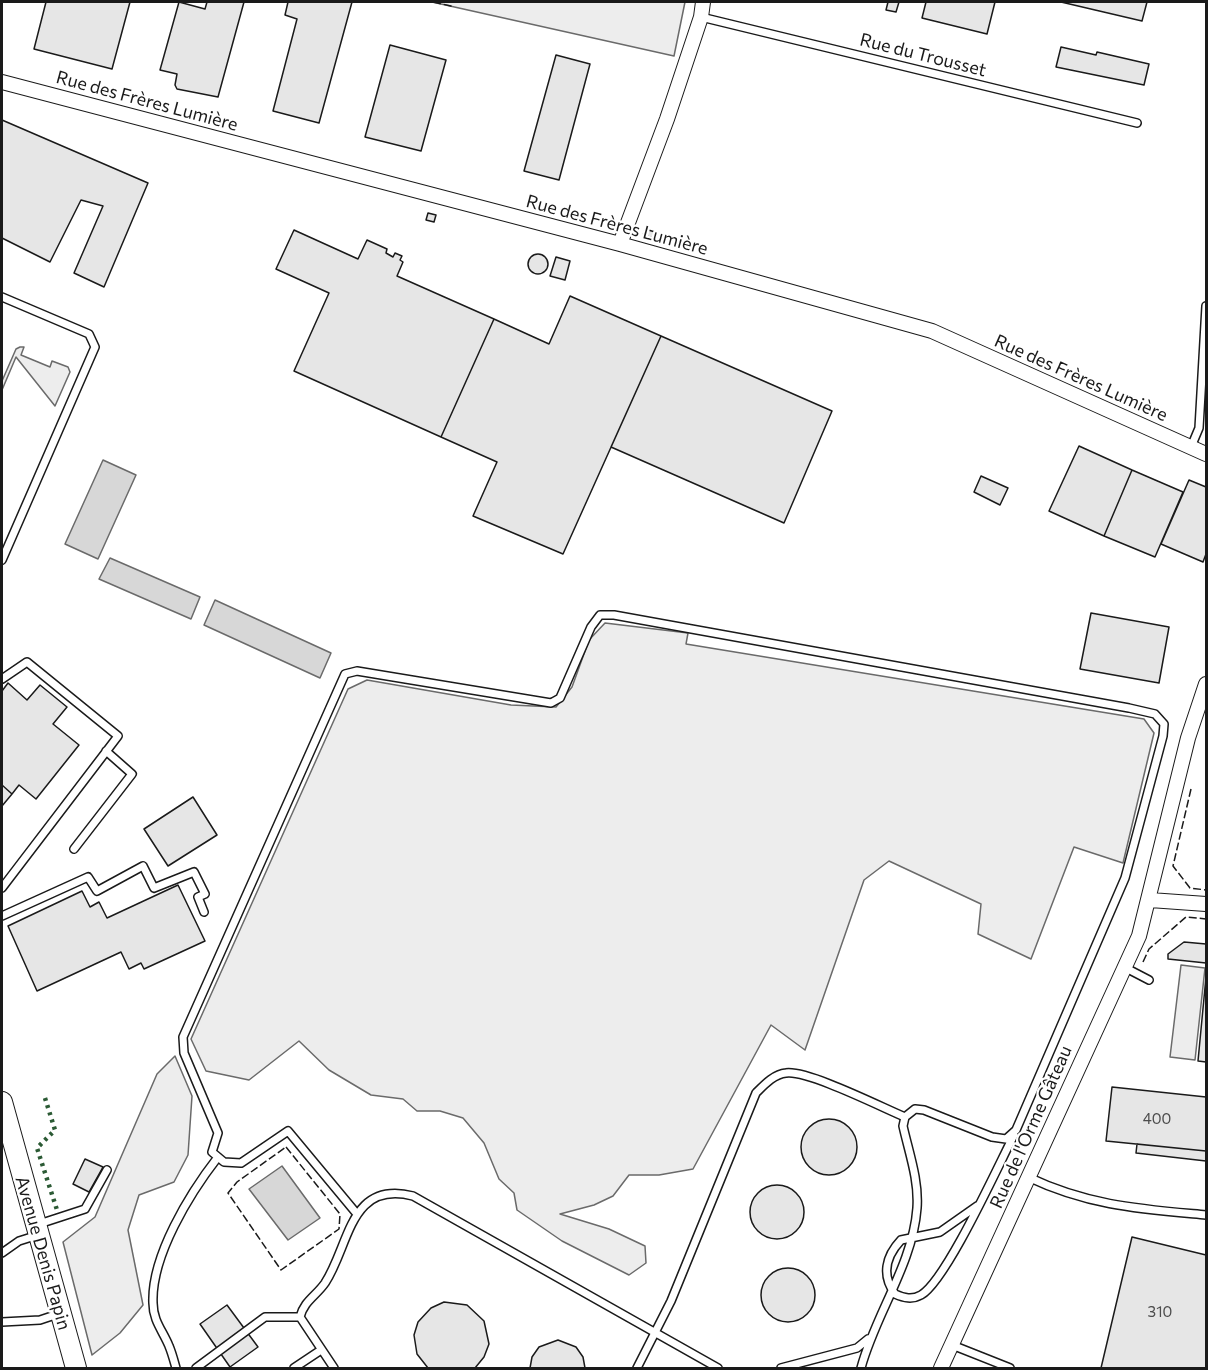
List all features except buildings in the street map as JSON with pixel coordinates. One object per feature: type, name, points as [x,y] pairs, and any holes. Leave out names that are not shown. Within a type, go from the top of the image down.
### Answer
[{"type":"main road","name":"Avenue Denis Papin","points":[[2,1102],[76,1368]]},
{"type":"street","points":[[620,244],[667,119],[703,2]]},
{"type":"street","name":"Rue des Frères Lumière","points":[[2,82],[620,244],[932,331],[1206,454]]},
{"type":"street","name":"Rue de l'Orme Gâteau","points":[[941,1368],[1139,936],[1150,900],[1188,738],[1206,684]]},
{"type":"street","points":[[1150,900],[1206,904]]},
{"type":"lane","name":"Rue du Trousset","points":[[700,17],[1137,123]]},
{"type":"lane","points":[[2,297],[89,334],[95,347],[2,560]]},
{"type":"lane","points":[[1191,447],[1199,428],[1206,306]]},
{"type":"lane","points":[[357,1214],[288,1131],[241,1162],[224,1162],[212,1152],[218,1133],[184,1053],[183,1037],[345,674],[357,671],[551,703],[560,698],[591,627],[600,615],[614,615],[1128,708],[1155,714],[1164,724],[1163,736],[1125,878],[1016,1130],[977,1206],[939,1278],[923,1294],[913,1299],[902,1297],[891,1289],[886,1274],[887,1260],[901,1240],[940,1232],[977,1206]]},
{"type":"lane","points":[[2,680],[27,662],[118,736],[2,888]]},
{"type":"lane","points":[[74,849],[132,774],[106,751]]},
{"type":"lane","points":[[2,916],[88,877],[97,891],[143,866],[154,888],[194,872],[205,894],[198,897],[204,912]]},
{"type":"lane","points":[[1124,967],[1149,980]]},
{"type":"lane","points":[[637,1368],[671,1301],[745,1116],[756,1093],[765,1083],[786,1073],[795,1073],[905,1117]]},
{"type":"lane","points":[[861,1368],[910,1238],[917,1208],[917,1190],[903,1126],[905,1117],[915,1109],[924,1110],[992,1137],[1006,1139],[1016,1130]]},
{"type":"lane","points":[[176,1368],[169,1346],[158,1328],[153,1305],[155,1281],[172,1230],[194,1188],[218,1157]]},
{"type":"lane","points":[[2,1252],[36,1230],[85,1209],[107,1170]]},
{"type":"lane","points":[[1028,1177],[1055,1190],[1110,1205],[1206,1215]]},
{"type":"lane","points":[[333,1368],[300,1317],[303,1306],[324,1285],[362,1206],[375,1198],[400,1193],[413,1196],[718,1368]]},
{"type":"lane","points":[[2,1322],[40,1320],[60,1314]]},
{"type":"lane","points":[[196,1368],[265,1317],[300,1317]]},
{"type":"lane","points":[[781,1368],[857,1348],[872,1334]]},
{"type":"lane","points":[[952,1345],[1010,1368]]},
{"type":"lane","points":[[294,1368],[321,1350]]},
{"type":"shaded area","points":[[432,2],[685,2],[674,56]]},
{"type":"shaded area","points":[[24,347],[21,355],[50,367],[52,361],[68,367],[70,372],[55,406],[16,357],[2,390],[2,381],[16,349]]},
{"type":"shaded area","points":[[103,460],[136,475],[98,559],[65,544]]},
{"type":"shaded area","points":[[110,558],[200,597],[191,619],[99,579]]},
{"type":"shaded area","points":[[215,600],[331,653],[320,678],[204,625]]},
{"type":"shaded area","points":[[605,623],[688,633],[686,644],[1144,719],[1154,733],[1123,863],[1074,847],[1031,959],[978,934],[981,904],[889,861],[864,880],[805,1050],[771,1025],[693,1169],[659,1175],[629,1175],[613,1196],[594,1205],[560,1214],[609,1229],[645,1246],[646,1263],[629,1275],[562,1241],[517,1210],[514,1193],[499,1179],[484,1143],[463,1118],[440,1111],[417,1111],[403,1099],[371,1095],[329,1070],[299,1041],[249,1080],[206,1071],[191,1039],[348,689],[367,680],[511,705],[556,707],[572,687],[589,640]]},
{"type":"shaded area","points":[[1181,965],[1205,968],[1195,1060],[1170,1057]]},
{"type":"shaded area","points":[[175,1056],[192,1096],[188,1155],[174,1182],[139,1195],[128,1230],[143,1305],[120,1333],[92,1355],[63,1242],[95,1217],[157,1074]]},
{"type":"shaded area","points":[[282,1166],[320,1218],[288,1240],[249,1189]]},
{"type":"hedge","points":[[45,1098],[55,1130],[37,1148],[57,1210]]},
{"type":"fence","points":[[433,2],[451,6],[451,2]]},
{"type":"fence","points":[[1191,789],[1173,866],[1190,888],[1206,890]]},
{"type":"fence","points":[[1143,962],[1149,949],[1186,917],[1206,919]]},
{"type":"fence","points":[[286,1147],[340,1214],[339,1229],[281,1270],[228,1193],[237,1182],[286,1147]]}]
